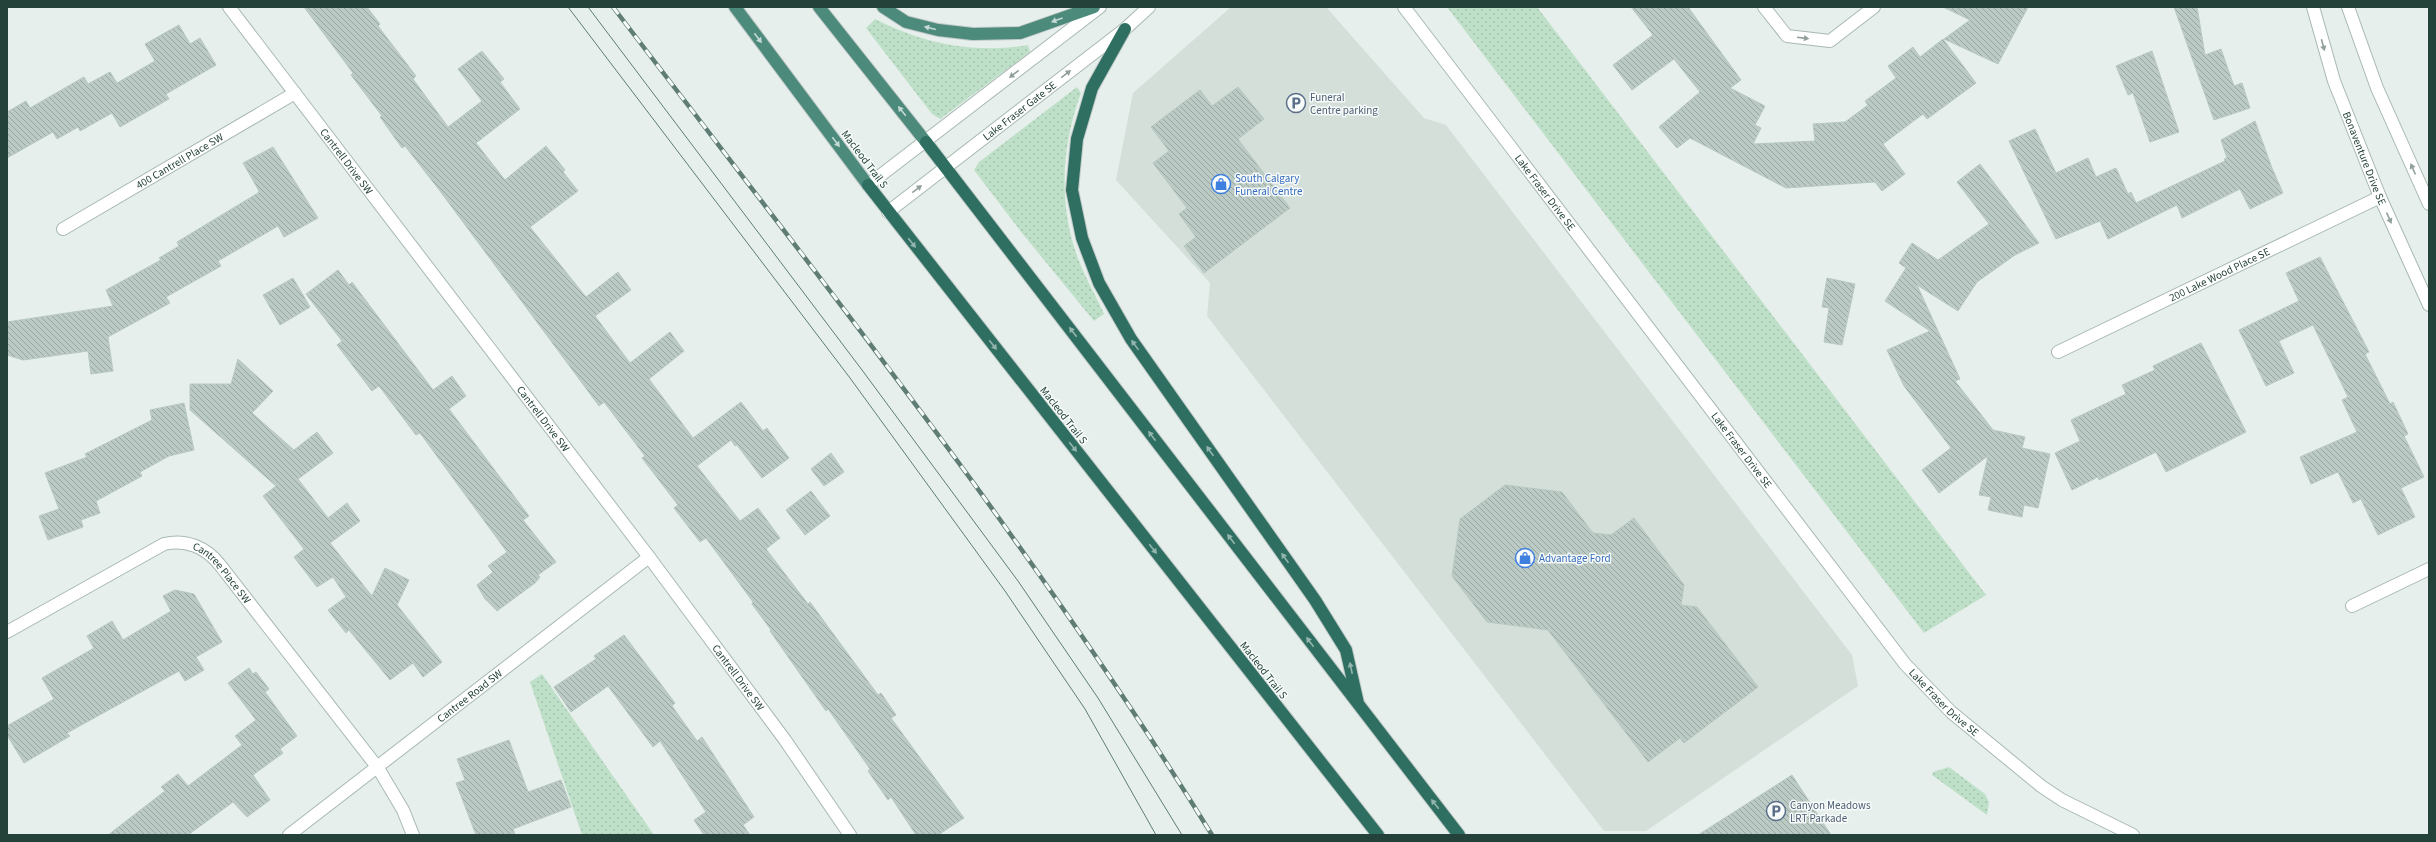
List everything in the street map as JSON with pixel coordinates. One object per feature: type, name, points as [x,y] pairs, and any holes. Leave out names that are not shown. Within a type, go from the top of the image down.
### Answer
[{"type":"highway","name":"Macleod Trail S","points":[[735,7],[888,212],[1378,835]]},
{"type":"highway","points":[[819,7],[946,167],[1459,835]]},
{"type":"highway","points":[[883,7],[906,22],[938,30],[973,34],[1020,33],[1094,7]]},
{"type":"highway","points":[[1124,29],[1092,88],[1077,139],[1072,190],[1082,238],[1099,283],[1131,339],[1315,600],[1346,650],[1359,706]]},
{"type":"street","name":"Cantrell Drive SW","points":[[230,7],[649,557],[785,740],[850,835]]},
{"type":"street","points":[[868,185],[1100,7]]},
{"type":"street","name":"Lake Fraser Gate SE","points":[[888,212],[1124,29],[1149,7]]},
{"type":"street","name":"Lake Fraser Drive SE","points":[[1404,7],[1905,664],[1951,712],[2041,786],[2062,800],[2133,835]]},
{"type":"street","points":[[1764,7],[1788,36],[1830,41],[1874,7]]},
{"type":"street","name":"Bonaventure Drive SE","points":[[2313,7],[2334,82],[2380,197],[2429,305]]},
{"type":"street","points":[[2348,7],[2377,88],[2429,204]]},
{"type":"street","name":"400 Cantrell Place SW","points":[[63,229],[295,92]]},
{"type":"street","name":"200 Lake Wood Place SE","points":[[2058,352],[2380,197]]},
{"type":"street","name":"Cantree Place SW","points":[[7,632],[154,548],[173,542],[198,546],[210,553],[220,565],[378,768],[403,810],[413,835]]},
{"type":"street","name":"Cantree Road SW","points":[[289,835],[378,768],[649,557]]},
{"type":"street","points":[[2352,606],[2429,569]]},
{"type":"shaded area","points":[[1231,7],[1326,7],[1424,118],[1446,125],[1852,655],[1858,686],[1646,831],[1604,831],[1207,316],[1210,283],[1116,180],[1133,93]]},
{"type":"green space","points":[[1447,7],[1537,7],[1986,595],[1924,633]]},
{"type":"green space","points":[[875,19],[893,28],[930,41],[949,45],[988,48],[1028,45],[1030,52],[940,119],[932,114],[866,28]]},
{"type":"green space","points":[[1077,87],[1081,93],[1069,134],[1066,156],[1065,198],[1072,240],[1079,261],[1104,314],[1094,321],[1022,233],[974,170],[979,162]]},
{"type":"green space","points":[[542,674],[654,835],[582,835],[530,682]]},
{"type":"green space","points":[[1949,767],[1985,794],[1989,802],[1987,815],[1932,775],[1933,772]]},
{"type":"building","points":[[304,7],[367,7],[380,24],[378,26],[416,76],[413,79],[448,127],[482,101],[458,69],[482,51],[504,79],[500,82],[520,109],[476,143],[505,180],[546,146],[565,170],[563,172],[578,191],[530,227],[586,297],[618,272],[631,290],[595,316],[630,363],[670,332],[684,351],[649,379],[693,438],[741,402],[763,431],[767,428],[789,458],[762,478],[737,445],[735,446],[731,440],[697,466],[740,521],[758,508],[780,538],[766,549],[808,604],[810,602],[878,695],[881,693],[896,715],[891,718],[964,818],[938,835],[916,835],[891,797],[888,800],[868,771],[870,769],[828,709],[826,711],[770,631],[771,630],[752,604],[753,602],[706,538],[700,542],[674,508],[678,505],[642,458],[645,456],[604,402],[599,406],[440,191],[405,146],[402,148],[380,117],[382,116],[351,75],[353,73]]},
{"type":"building","points":[[1631,7],[1688,7],[1741,80],[1730,88],[1765,106],[1755,125],[1761,128],[1753,144],[1815,141],[1813,124],[1845,122],[1868,105],[1865,101],[1896,78],[1888,66],[1913,47],[1920,57],[1943,39],[1976,83],[1927,119],[1923,114],[1883,144],[1905,174],[1882,191],[1875,182],[1786,188],[1690,138],[1677,148],[1659,127],[1700,92],[1674,59],[1632,90],[1613,65],[1653,35]]},
{"type":"building","points":[[1943,7],[2028,7],[1998,64],[1944,39],[1970,20]]},
{"type":"building","points":[[2174,7],[2197,7],[2205,55],[2221,49],[2234,86],[2242,83],[2250,108],[2214,120]]},
{"type":"building","points":[[179,25],[190,44],[200,38],[216,65],[166,94],[169,99],[120,127],[112,113],[80,131],[78,127],[57,139],[53,132],[7,158],[7,112],[26,101],[30,108],[84,77],[88,84],[110,72],[117,83],[155,61],[145,44]]},
{"type":"building","points":[[2152,51],[2179,132],[2150,142],[2133,93],[2128,95],[2116,66]]},
{"type":"building","name":"South Calgary Funeral Centre","points":[[1238,87],[1264,119],[1238,139],[1290,208],[1204,273],[1184,246],[1196,237],[1179,214],[1187,208],[1153,163],[1169,151],[1151,127],[1200,90],[1212,106]]},
{"type":"building","points":[[2255,121],[2283,193],[2250,209],[2240,189],[2182,218],[2177,205],[2108,239],[2100,221],[2056,239],[2009,141],[2035,129],[2056,173],[2088,158],[2096,177],[2116,168],[2128,194],[2131,192],[2136,203],[2225,161],[2224,159],[2227,158],[2221,140]]},
{"type":"building","points":[[273,147],[318,218],[284,237],[278,226],[218,261],[221,266],[166,297],[170,303],[108,337],[113,371],[91,374],[88,351],[23,360],[7,355],[7,322],[113,306],[106,290],[161,260],[159,258],[179,246],[177,242],[258,193],[259,191],[243,163]]},
{"type":"building","points":[[1980,164],[2039,243],[2015,255],[1977,282],[1958,311],[1917,285],[1960,379],[1955,381],[1993,430],[2025,437],[2022,448],[2050,454],[2038,508],[2024,505],[2022,517],[1988,510],[1991,497],[1979,495],[1988,456],[1939,493],[1922,470],[1951,448],[1904,386],[1887,350],[1930,331],[1885,301],[1906,268],[1899,263],[1912,243],[1938,260],[1989,224],[1957,182]]},
{"type":"building","points":[[2320,257],[2369,352],[2365,354],[2390,404],[2393,402],[2408,434],[2404,436],[2424,477],[2401,488],[2415,517],[2378,535],[2361,499],[2353,503],[2338,472],[2311,484],[2300,457],[2357,432],[2342,400],[2348,397],[2313,325],[2279,341],[2294,373],[2266,386],[2239,330],[2299,301],[2286,273]]},
{"type":"building","points":[[338,270],[349,285],[352,282],[433,390],[452,376],[466,396],[449,409],[529,516],[523,520],[556,562],[538,575],[540,577],[535,583],[497,611],[485,599],[477,585],[493,572],[488,566],[507,552],[420,433],[416,435],[379,386],[372,391],[337,345],[342,341],[306,294]]},
{"type":"building","points":[[293,278],[310,307],[280,325],[263,295]]},
{"type":"building","points":[[1827,278],[1855,284],[1842,345],[1824,342],[1829,308],[1822,307]]},
{"type":"building","points":[[2201,343],[2246,432],[2166,472],[2156,452],[2099,480],[2098,477],[2072,490],[2055,453],[2080,441],[2071,420],[2126,394],[2122,385],[2155,370],[2153,366]]},
{"type":"building","points":[[238,359],[273,391],[252,413],[294,450],[317,432],[333,453],[298,479],[328,518],[347,503],[360,521],[330,543],[372,596],[385,568],[409,580],[397,605],[442,662],[423,677],[413,663],[390,680],[349,630],[346,633],[328,610],[346,597],[333,577],[317,587],[294,557],[304,549],[263,496],[276,486],[190,410],[190,384],[231,384]]},
{"type":"building","points":[[184,403],[194,450],[169,456],[140,472],[142,476],[96,501],[100,513],[81,520],[83,527],[48,540],[39,516],[59,509],[45,473],[87,457],[85,454],[152,420],[150,410]]},
{"type":"building","points":[[831,453],[844,472],[824,486],[811,469]]},
{"type":"building","points":[[1505,485],[1562,492],[1593,533],[1611,535],[1634,518],[1684,585],[1681,605],[1697,607],[1758,687],[1684,743],[1680,738],[1648,762],[1548,630],[1487,622],[1452,576],[1460,519]]},
{"type":"building","points":[[811,491],[830,516],[805,535],[786,510]]},
{"type":"building","points":[[175,590],[194,594],[222,642],[196,657],[204,670],[185,681],[179,671],[67,733],[70,736],[24,763],[7,735],[7,726],[54,699],[42,678],[94,648],[87,636],[112,621],[123,640],[171,611],[163,596]]},
{"type":"building","points":[[624,635],[675,703],[672,706],[697,741],[702,737],[754,817],[743,825],[750,835],[704,835],[694,820],[706,812],[660,741],[653,747],[608,686],[571,712],[554,687],[596,659],[594,656]]},
{"type":"building","points":[[249,668],[253,674],[256,672],[269,689],[265,692],[297,736],[280,749],[283,753],[253,775],[270,800],[247,817],[233,802],[188,835],[108,835],[165,791],[161,787],[178,774],[188,786],[242,745],[235,736],[256,720],[228,683]]},
{"type":"building","points":[[509,740],[528,792],[561,780],[571,807],[513,829],[515,835],[476,835],[456,783],[465,780],[457,759]]},
{"type":"building","name":"Canyon Meadows LRT Parkade","points":[[1792,775],[1831,835],[1698,835]]},
{"type":"tram line","points":[[568,7],[850,378],[1005,591],[1085,709],[1156,835]]},
{"type":"tram line","points":[[588,7],[862,370],[1018,581],[1098,698],[1182,835]]},
{"type":"railway","points":[[613,7],[846,312],[998,517],[1072,621],[1143,727],[1212,835]]},
{"type":"place","name":"Funeral Centre parking","points":[[1296,103]]},
{"type":"place","name":"South Calgary Funeral Centre","points":[[1221,184]]},
{"type":"place","name":"Advantage Ford","points":[[1525,558]]},
{"type":"place","name":"Canyon Meadows LRT Parkade","points":[[1776,811]]}]
